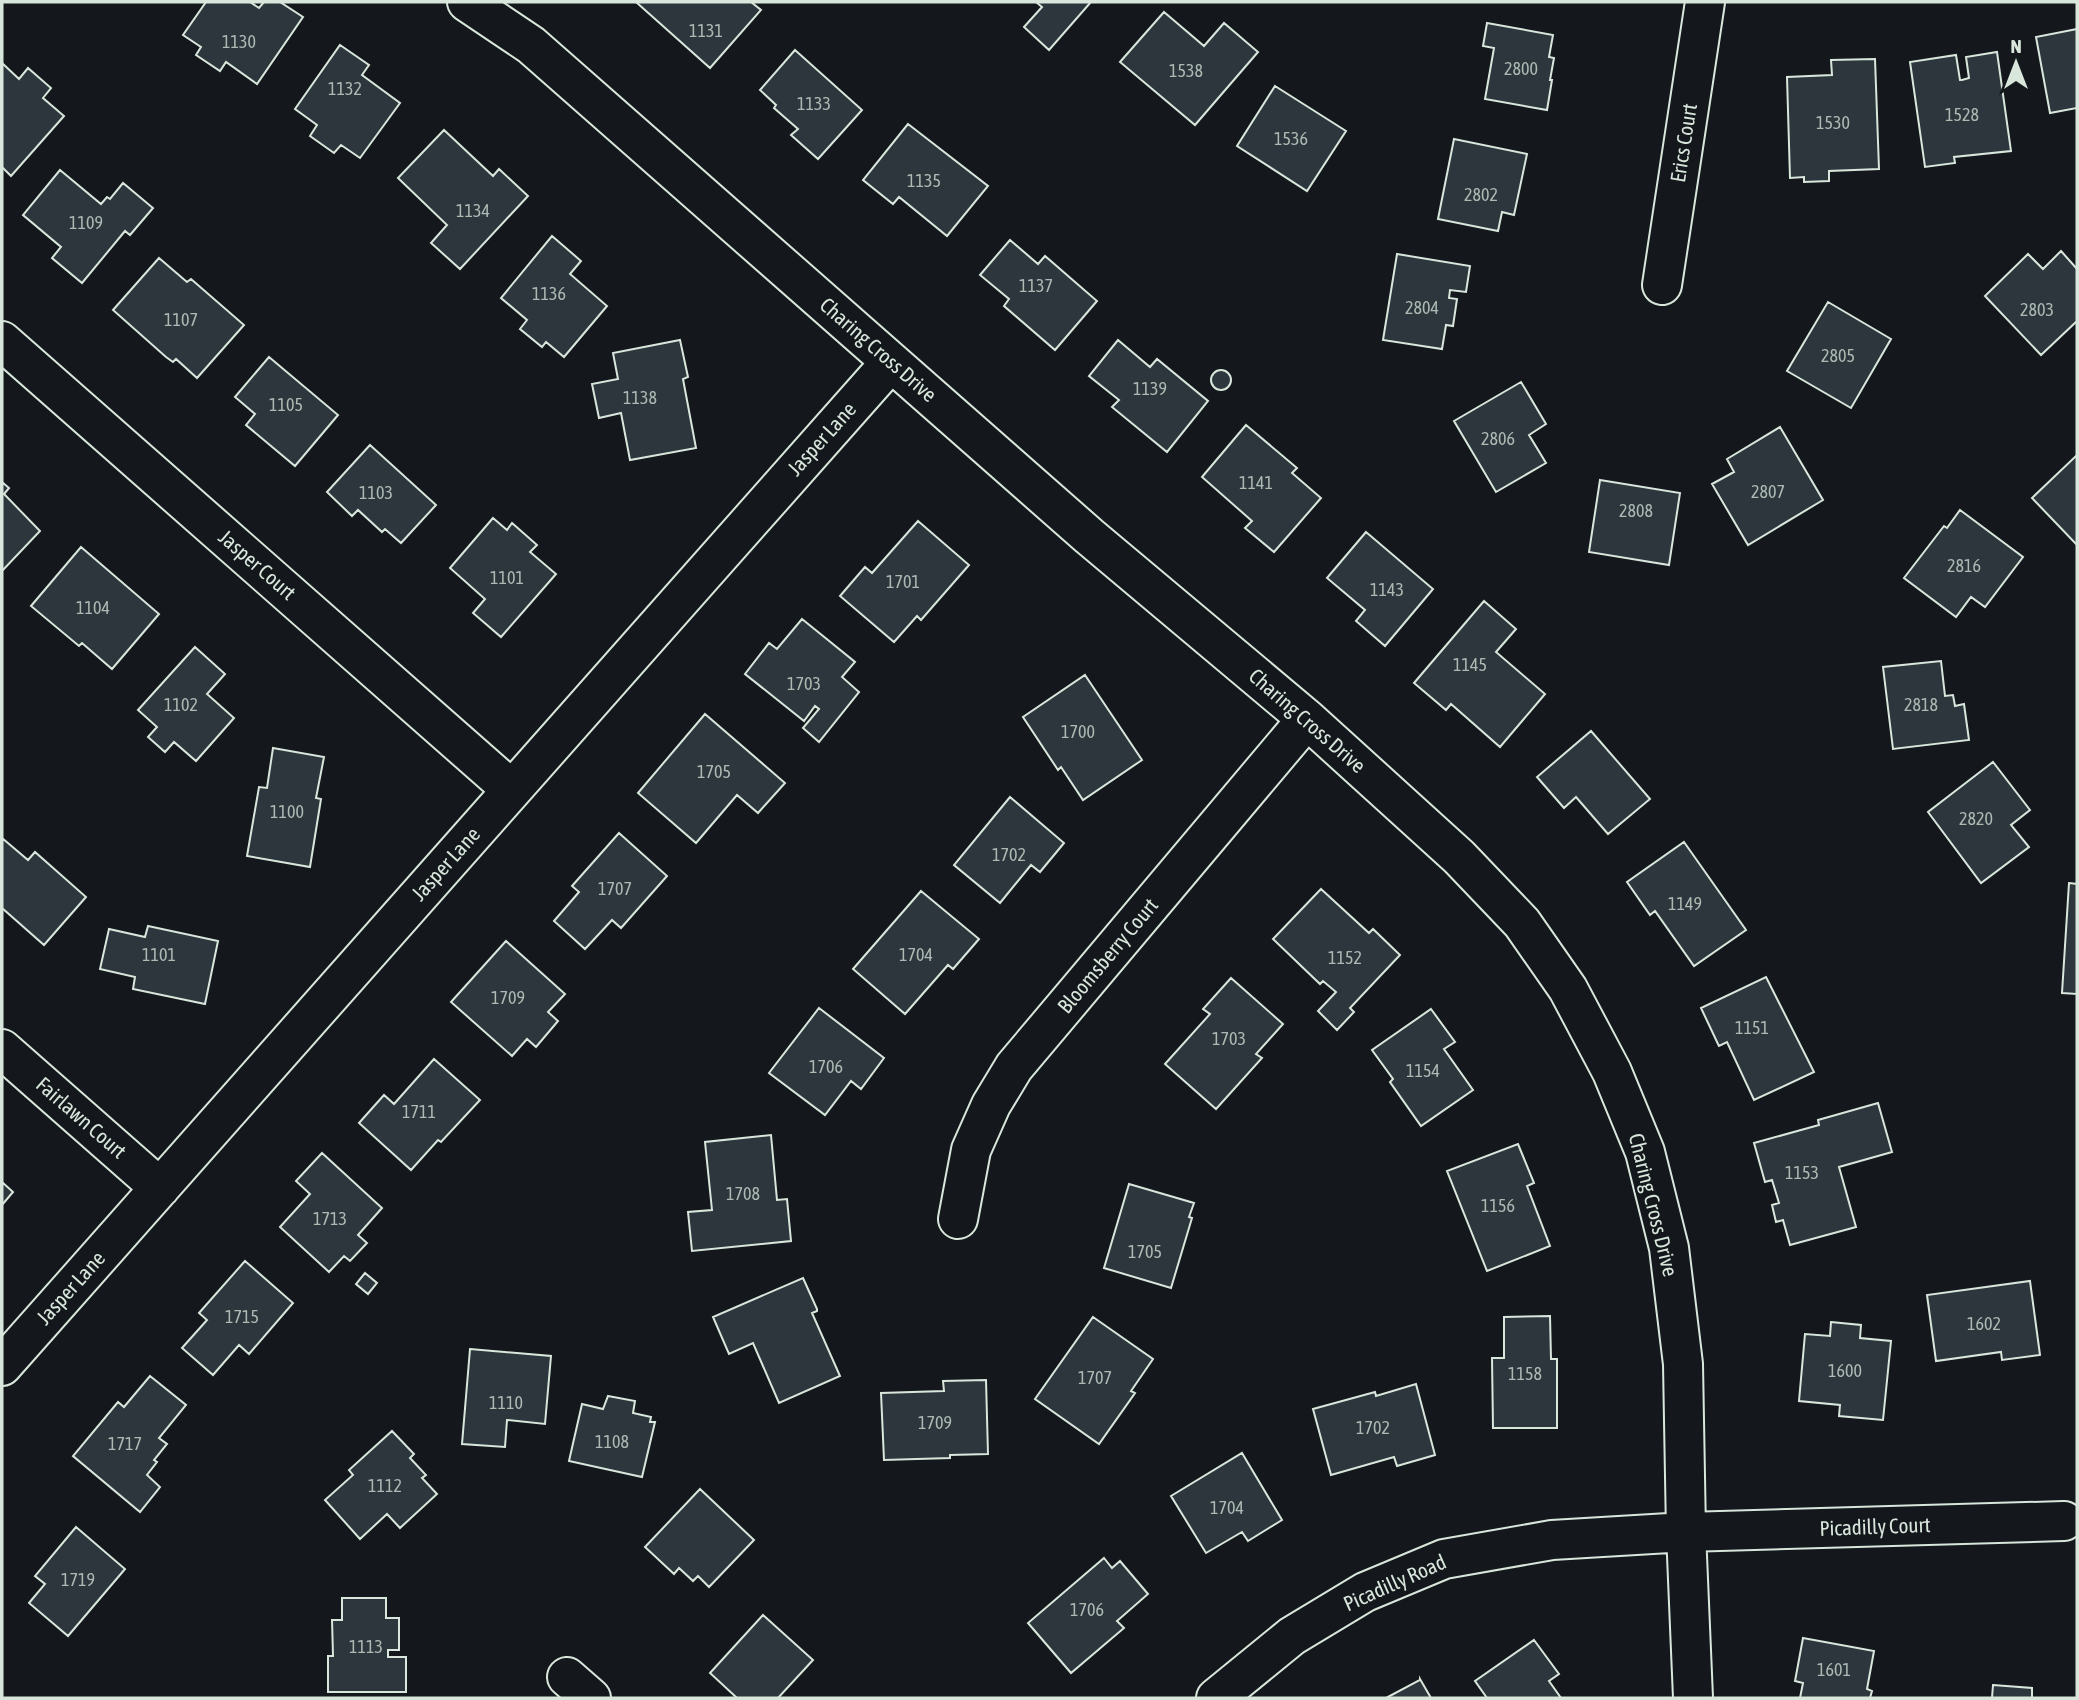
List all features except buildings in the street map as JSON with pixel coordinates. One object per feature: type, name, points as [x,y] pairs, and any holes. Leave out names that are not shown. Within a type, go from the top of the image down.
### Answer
[{"type":"street","name":"Charing Cross Drive","points":[[467,2],[531,45],[1089,536],[1307,719],[1459,857],[1522,923],[1568,989],[1612,1072],[1645,1153],[1668,1248],[1683,1364],[1693,1698]]},
{"type":"street","name":"Erics Court","points":[[1662,285],[1705,2]]},
{"type":"street","name":"Jasper Court","points":[[2,341],[512,790]]},
{"type":"street","name":"Jasper Lane","points":[[2,1366],[891,362]]},
{"type":"street","name":"Bloomsberry Court","points":[[958,1219],[971,1150],[991,1105],[1014,1067],[1307,719]]},
{"type":"street","name":"Fairlawn Court","points":[[2,1049],[160,1188]]},
{"type":"street","name":"Picadilly Court","points":[[1686,1532],[2064,1521]]},
{"type":"street","name":"Picadilly Road","points":[[1216,1698],[1292,1636],[1365,1592],[1444,1559],[1552,1540],[1686,1532]]}]
